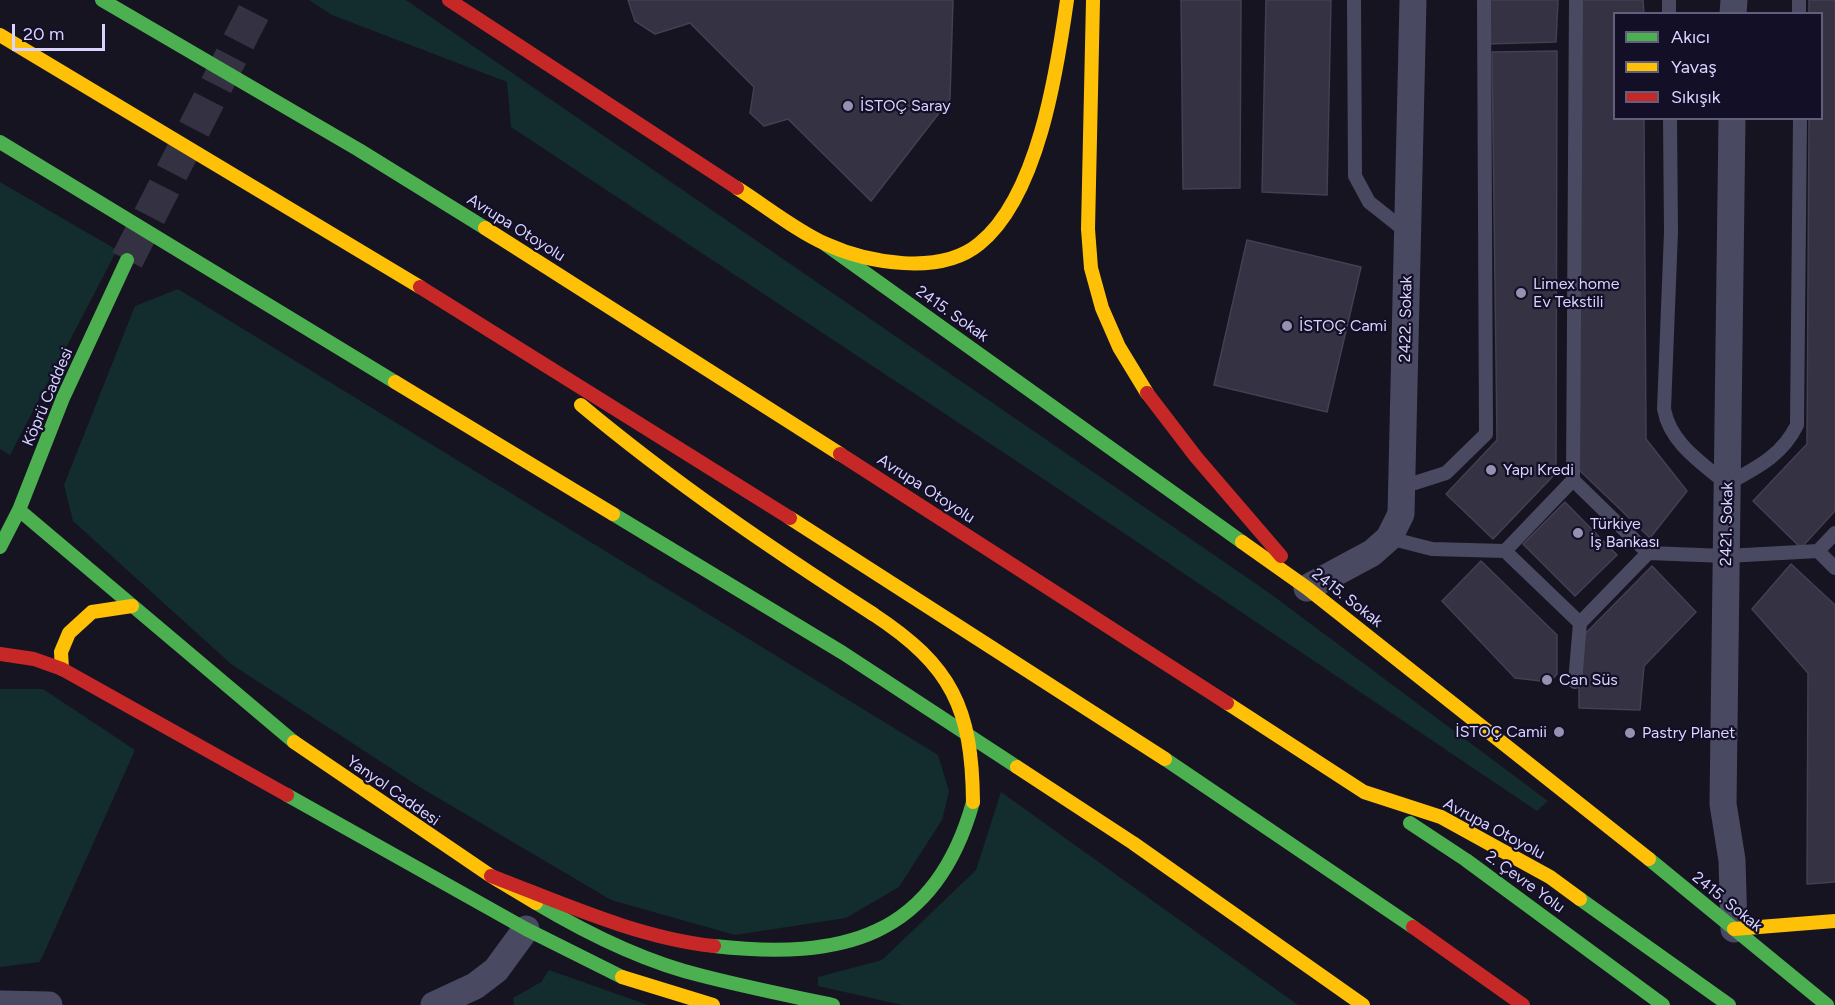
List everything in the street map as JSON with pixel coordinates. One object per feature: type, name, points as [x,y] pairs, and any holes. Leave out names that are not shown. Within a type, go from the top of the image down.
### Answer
[{"type":"main road","name":"Avrupa Otoyolu","points":[[102,0],[359,150],[540,262],[1038,580],[1364,792],[1441,817],[1550,877],[1729,1005]]},
{"type":"main road","points":[[449,0],[499,35],[825,244],[884,262],[910,264],[951,259],[977,246],[1003,220],[1027,172],[1056,79],[1067,0]]},
{"type":"main road","points":[[1092,0],[1089,223],[1091,267],[1101,306],[1121,353],[1176,430],[1307,588]]},
{"type":"main road","points":[[0,35],[304,215],[537,358],[1163,758],[1396,913],[1523,1005]]},
{"type":"main road","points":[[0,142],[843,653],[1133,843],[1363,1005]]},
{"type":"main road","name":"2415. Sokak","points":[[825,244],[1307,588],[1546,775],[1827,1005]]},
{"type":"main road","name":"Köprü Caddesi","points":[[0,547],[19,510],[63,398],[127,260]]},
{"type":"main road","points":[[491,876],[645,935],[686,947],[733,957],[788,960],[836,954],[880,935],[902,921],[925,896],[946,869],[962,841],[973,802],[974,773],[963,716],[949,684],[918,645],[768,546],[643,458],[580,405],[537,358]]},
{"type":"main road","name":"Yanyol Caddesi","points":[[6,496],[19,510],[297,744],[491,876],[569,923],[626,950],[701,976],[833,1005]]},
{"type":"main road","points":[[62,669],[61,652],[69,633],[92,612],[132,606]]},
{"type":"main road","points":[[0,654],[34,658],[62,669],[526,929],[617,975],[713,1005]]},
{"type":"main road","name":"2. Çevre Yolu","points":[[1364,792],[1466,860],[1663,1005]]},
{"type":"main road","points":[[1734,929],[1835,921]]},
{"type":"street","name":"2422. Sokak","points":[[1307,588],[1372,553],[1389,538],[1401,514],[1413,0]]},
{"type":"street","name":"2421. Sokak","points":[[1732,120],[1723,804],[1732,860],[1734,929]]},
{"type":"street","points":[[434,1005],[475,986],[496,970],[526,929]]},
{"type":"street","points":[[13,1004],[49,1005]]},
{"type":"lane","points":[[1354,0],[1354,176],[1374,207],[1408,233]]},
{"type":"lane","points":[[1402,487],[1446,473],[1486,434],[1484,0]]},
{"type":"lane","points":[[1505,551],[1573,480],[1576,0]]},
{"type":"lane","points":[[1670,120],[1671,232],[1664,409],[1670,428],[1681,444],[1727,484],[1773,457],[1791,437],[1797,425],[1800,120]]},
{"type":"lane","points":[[1573,480],[1648,552],[1726,556],[1818,551],[1835,533]]},
{"type":"lane","points":[[1389,538],[1432,549],[1505,551],[1580,623]]},
{"type":"lane","points":[[1818,551],[1835,568]]},
{"type":"lane","points":[[1575,682],[1580,623],[1648,552]]},
{"type":"green space","points":[[309,0],[406,0],[1268,592],[1548,801],[1537,811],[1033,472],[511,127],[507,82],[332,15]]},
{"type":"green space","points":[[0,182],[117,250],[10,455],[0,449]]},
{"type":"green space","points":[[178,289],[938,755],[949,791],[942,820],[899,887],[846,918],[735,935],[611,900],[418,786],[231,664],[73,521],[64,485],[135,306]]},
{"type":"green space","points":[[0,689],[43,689],[135,750],[40,962],[0,967]]},
{"type":"green space","points":[[1001,792],[1298,1005],[902,1005],[818,986],[818,977],[882,960],[976,870]]},
{"type":"green space","points":[[549,970],[648,1005],[514,1005],[513,998],[541,982]]},
{"type":"building","name":"İSTOÇ Saray","points":[[628,0],[953,0],[950,99],[871,201],[788,119],[764,126],[750,113],[754,87],[690,23],[655,34],[635,21]]},
{"type":"building","points":[[1181,0],[1241,0],[1240,188],[1183,189]]},
{"type":"building","points":[[1266,0],[1331,0],[1327,195],[1262,192]]},
{"type":"building","points":[[1486,0],[1558,0],[1556,42],[1486,44]]},
{"type":"building","points":[[1580,0],[1643,0],[1644,12],[1613,12],[1613,120],[1644,120],[1646,439],[1687,491],[1650,538],[1576,467]]},
{"type":"building","points":[[1809,0],[1835,0],[1835,511],[1801,548],[1753,501],[1807,444],[1809,120],[1823,120],[1823,12],[1809,12]]},
{"type":"building","points":[[1557,51],[1556,473],[1493,539],[1446,494],[1497,440],[1492,52]]},
{"type":"building","name":"İSTOÇ Cami","points":[[1247,240],[1361,267],[1327,412],[1214,385]]},
{"type":"building","points":[[1565,502],[1617,555],[1575,596],[1523,544]]},
{"type":"building","points":[[1481,561],[1557,635],[1557,674],[1550,682],[1515,678],[1442,601]]},
{"type":"building","points":[[1791,564],[1835,605],[1835,882],[1807,884],[1808,673],[1752,609]]},
{"type":"building","points":[[1652,566],[1696,612],[1644,666],[1640,710],[1579,708],[1579,640]]},
{"type":"tunnel","points":[[127,260],[260,0]]},
{"type":"traffic: fast","points":[[102,0],[359,150],[485,228]]},
{"type":"traffic: fast","points":[[0,142],[395,382]]},
{"type":"traffic: fast","points":[[825,244],[1242,542]]},
{"type":"traffic: fast","points":[[0,547],[19,510],[63,398],[127,260]]},
{"type":"traffic: fast","points":[[19,510],[294,742]]},
{"type":"traffic: fast","points":[[613,514],[843,653],[1017,767]]},
{"type":"traffic: fast","points":[[1165,759],[1413,927]]},
{"type":"traffic: fast","points":[[287,795],[526,929],[622,977]]},
{"type":"traffic: fast","points":[[714,946],[803,949],[842,943],[877,931],[908,911],[934,884],[956,848],[973,802]]},
{"type":"traffic: fast","points":[[1410,823],[1466,860],[1663,1005]]},
{"type":"traffic: fast","points":[[1649,859],[1827,1005]]},
{"type":"traffic: fast","points":[[1580,899],[1729,1005]]},
{"type":"traffic: fast","points":[[536,903],[596,936],[659,963],[719,980],[833,1005]]},
{"type":"traffic: slow","points":[[737,188],[815,239],[862,257],[883,261],[925,263],[963,254],[979,244],[999,223],[1016,196],[1030,165],[1050,96],[1067,0]]},
{"type":"traffic: slow","points":[[1093,0],[1088,229],[1091,268],[1102,308],[1119,347],[1147,393]]},
{"type":"traffic: slow","points":[[0,35],[420,287]]},
{"type":"traffic: slow","points":[[485,228],[840,454]]},
{"type":"traffic: slow","points":[[395,382],[613,514]]},
{"type":"traffic: slow","points":[[581,405],[651,461],[724,514],[873,614]]},
{"type":"traffic: slow","points":[[790,518],[1165,759]]},
{"type":"traffic: slow","points":[[1242,542],[1307,588],[1649,859]]},
{"type":"traffic: slow","points":[[62,669],[61,652],[69,633],[92,612],[132,606]]},
{"type":"traffic: slow","points":[[873,614],[922,652],[952,692],[962,715],[968,740],[973,802]]},
{"type":"traffic: slow","points":[[1227,703],[1364,792],[1441,817],[1550,877],[1580,899]]},
{"type":"traffic: slow","points":[[294,742],[491,876],[536,903]]},
{"type":"traffic: slow","points":[[1017,767],[1133,843],[1363,1005]]},
{"type":"traffic: slow","points":[[1734,929],[1835,921]]},
{"type":"traffic: slow","points":[[622,977],[713,1005]]},
{"type":"traffic: jam","points":[[449,0],[737,188]]},
{"type":"traffic: jam","points":[[420,287],[790,518]]},
{"type":"traffic: jam","points":[[1147,393],[1196,457],[1281,556]]},
{"type":"traffic: jam","points":[[840,454],[1227,703]]},
{"type":"traffic: jam","points":[[0,654],[34,659],[62,669],[287,795]]},
{"type":"traffic: jam","points":[[491,876],[629,927],[686,942],[714,946]]},
{"type":"traffic: jam","points":[[1413,927],[1523,1005]]},
{"type":"place","name":"İSTOÇ Saray","points":[[848,106]]},
{"type":"place","name":"Limex home Ev Tekstili","points":[[1521,293]]},
{"type":"place","name":"İSTOÇ Cami","points":[[1287,326]]},
{"type":"place","name":"Yapı Kredi","points":[[1491,470]]},
{"type":"place","name":"Türkiye İş Bankası","points":[[1578,533]]},
{"type":"place","name":"Can Süs","points":[[1547,680]]},
{"type":"place","name":"İSTOÇ Camii","points":[[1559,732]]},
{"type":"place","name":"Pastry Planet","points":[[1630,733]]}]
